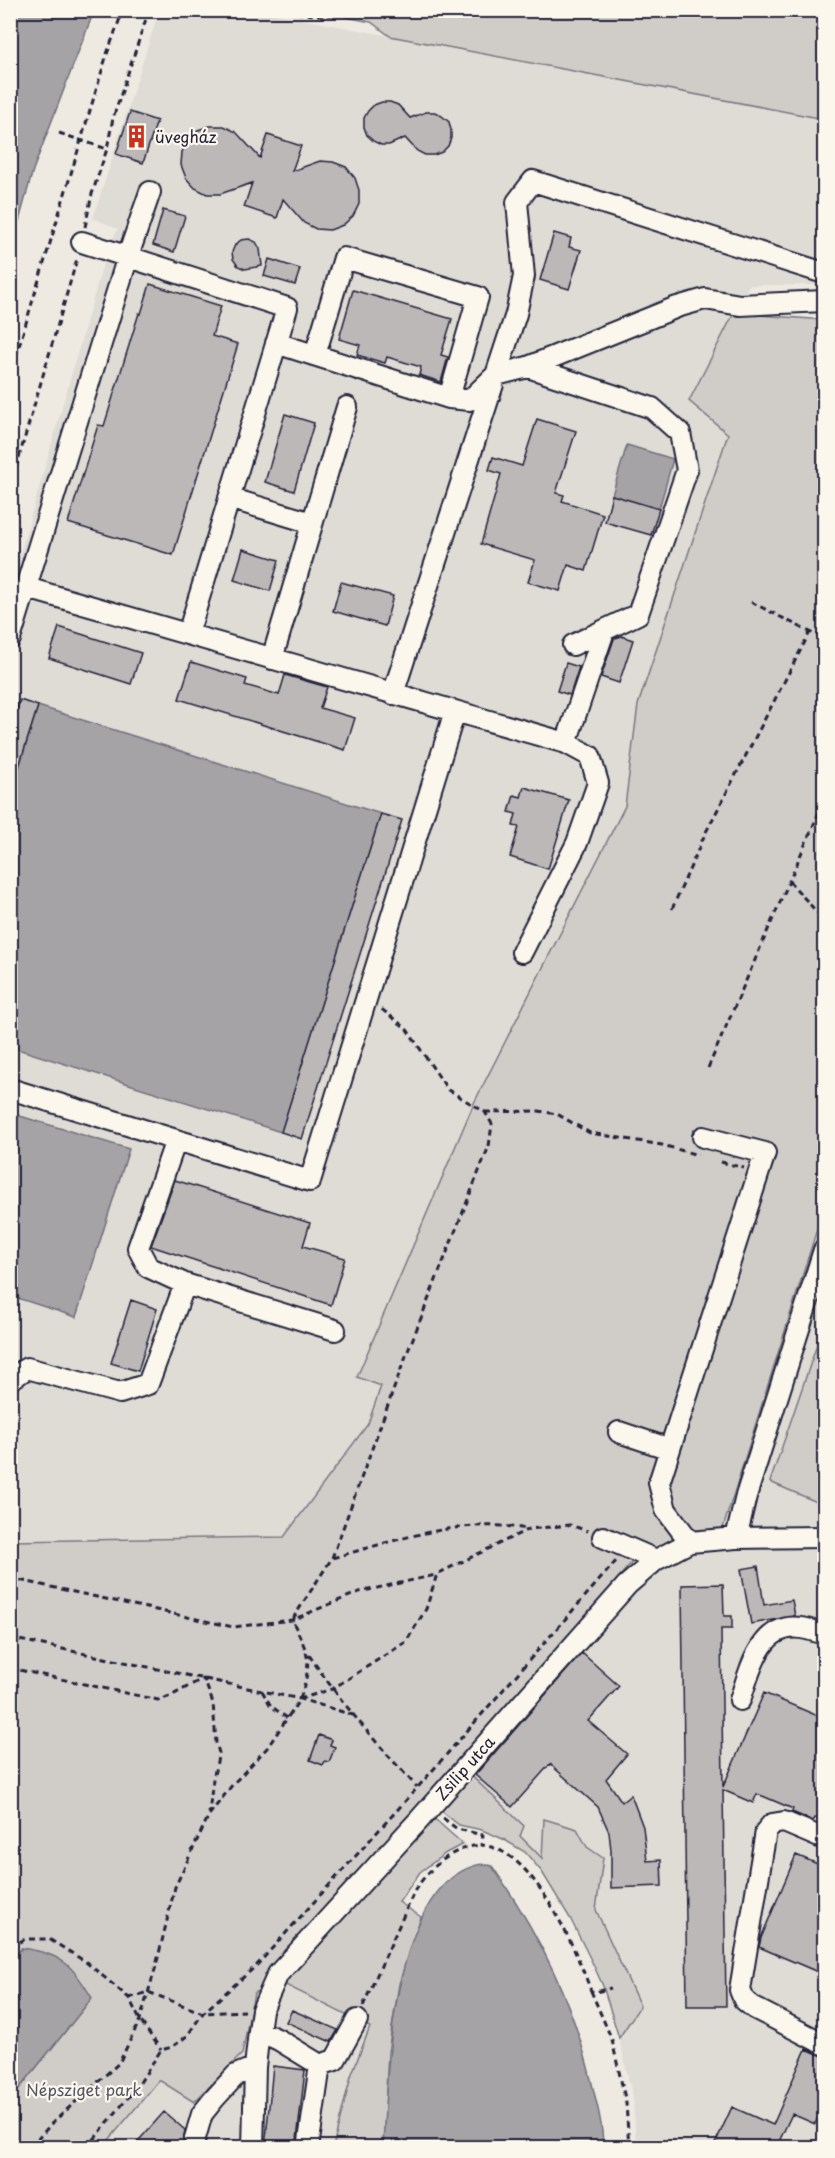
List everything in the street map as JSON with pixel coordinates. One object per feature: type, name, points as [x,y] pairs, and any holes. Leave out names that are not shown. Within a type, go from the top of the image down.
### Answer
[{"type":"street","points":[[393,694],[516,314],[524,276],[517,202],[533,181],[825,273]]},
{"type":"street","points":[[10,639],[128,256],[150,192]]},
{"type":"street","points":[[82,242],[287,308],[188,634]]},
{"type":"street","points":[[315,355],[344,258],[478,297],[448,398]]},
{"type":"street","points":[[276,343],[448,398],[470,400],[496,375],[528,367],[677,307],[705,299],[740,305],[825,301]]},
{"type":"street","points":[[528,367],[652,408],[680,433],[687,470],[638,614],[573,645]]},
{"type":"street","points":[[272,659],[346,407]]},
{"type":"street","points":[[230,498],[312,523]]},
{"type":"street","points":[[27,588],[566,743],[590,756],[598,783],[577,843],[522,952]]},
{"type":"street","points":[[566,743],[604,631]]},
{"type":"street","points":[[10,1089],[310,1181],[455,711]]},
{"type":"street","points":[[690,1542],[666,1510],[659,1483],[765,1153],[703,1137]]},
{"type":"street","points":[[176,1140],[138,1248],[148,1268],[185,1284],[335,1330]]},
{"type":"street","points":[[736,1538],[746,1496],[825,1250]]},
{"type":"street","points":[[10,1380],[27,1368],[120,1393],[148,1384],[185,1284]]},
{"type":"street","points":[[620,1432],[670,1449]]},
{"type":"street","points":[[603,1537],[656,1560]]},
{"type":"street","name":"Zsilip utca","points":[[253,2148],[255,2067],[262,2010],[278,1974],[430,1808],[627,1585],[656,1560],[690,1542],[736,1538],[825,1537]]},
{"type":"street","points":[[740,1700],[758,1650],[765,1640],[786,1628],[800,1627],[825,1634]]},
{"type":"street","points":[[825,1839],[784,1822],[772,1824],[766,1832],[740,1990],[744,2000],[754,2008],[825,2044]]},
{"type":"street","points":[[320,2065],[334,2060],[357,2020]]},
{"type":"street","points":[[259,2031],[279,2040],[320,2065]]},
{"type":"street","points":[[309,2148],[320,2065]]},
{"type":"street","points":[[195,2138],[202,2114],[214,2099],[236,2075],[255,2067]]},
{"type":"path","points":[[10,376],[80,140],[123,10]]},
{"type":"path","points":[[286,10],[316,16],[340,16],[358,10]]},
{"type":"path","points":[[59,133],[107,148]]},
{"type":"path","points":[[751,602],[825,639]]},
{"type":"path","points":[[672,909],[705,834],[810,632]]},
{"type":"path","points":[[708,1068],[825,801]]},
{"type":"path","points":[[789,882],[825,920]]},
{"type":"path","points":[[367,998],[406,1028],[448,1090],[486,1112],[539,1111],[557,1114],[590,1133],[662,1145],[705,1157]]},
{"type":"path","points":[[292,1620],[332,1558],[404,1361],[489,1146],[492,1124],[486,1112]]},
{"type":"path","points":[[716,1160],[759,1172]]},
{"type":"path","points":[[332,1558],[429,1531],[502,1524],[529,1529],[570,1525],[603,1537]]},
{"type":"path","points":[[10,1578],[233,1628],[292,1620],[359,1592],[437,1574],[529,1529]]},
{"type":"path","points":[[160,2050],[172,2048],[186,2036],[203,2013],[258,1965],[418,1787],[628,1547]]},
{"type":"path","points":[[300,1699],[332,1689],[406,1642],[426,1610],[437,1574]]},
{"type":"path","points":[[292,1620],[308,1654],[332,1689],[418,1787]]},
{"type":"path","points":[[10,1638],[300,1699],[353,1715]]},
{"type":"path","points":[[30,2148],[51,2124],[119,2062],[140,2020],[176,1887],[209,1815],[233,1784],[279,1733],[286,1718],[300,1699],[309,1674],[308,1654]]},
{"type":"path","points":[[10,1668],[158,1700],[172,1697],[193,1683],[204,1679]]},
{"type":"path","points":[[204,1679],[213,1702],[219,1754],[213,1779],[209,1815]]},
{"type":"path","points":[[262,1691],[271,1706],[286,1718]]},
{"type":"path","points":[[430,1808],[457,1829],[483,1834],[482,1845]]},
{"type":"path","points":[[357,2020],[415,1890],[425,1874],[446,1858],[471,1845],[482,1845],[505,1852],[522,1866],[536,1884],[568,1936],[612,2040],[626,2103],[629,2148]]},
{"type":"path","points":[[10,1947],[25,1939],[49,1938],[86,1962],[129,1998],[140,2020],[160,2050]]},
{"type":"path","points":[[591,1991],[611,1988]]},
{"type":"path","points":[[129,1998],[148,1992],[203,2013],[262,2010]]},
{"type":"path","points":[[87,2148],[140,2084],[160,2050]]},
{"type":"shaded area","points":[[11,10],[94,11],[33,170],[11,250]]},
{"type":"shaded area","points":[[159,11],[259,11],[824,119],[824,278],[821,285],[749,285],[689,401],[728,434],[638,705],[625,806],[474,1103],[358,1377],[381,1386],[368,1424],[284,1537],[15,1542],[11,1541],[11,586],[107,250],[118,229],[93,218]]},
{"type":"shaded area","points":[[627,445],[673,459],[659,509],[612,495]]},
{"type":"shaded area","points":[[38,706],[381,814],[281,1132],[11,1047],[11,794]]},
{"type":"shaded area","points":[[10,1113],[129,1149],[76,1317],[11,1296]]},
{"type":"shaded area","points":[[824,1207],[824,2147],[636,2147],[633,2098],[619,2038],[640,2006],[596,1910],[603,1858],[587,1847],[577,1829],[544,1820],[542,1858],[520,1836],[479,1784],[459,1764],[638,1555],[723,1528]]},
{"type":"shaded area","points":[[482,1864],[492,1866],[526,1918],[566,2000],[585,2058],[600,2118],[603,2147],[383,2147],[392,2030],[400,1984],[412,1942],[429,1905],[452,1878]]},
{"type":"shaded area","points":[[22,1948],[56,1957],[72,1969],[92,1998],[11,2099],[11,1961]]},
{"type":"shaded area","points":[[276,1980],[370,2027],[351,2076],[333,2147],[103,2148],[159,2079],[194,2102],[242,2054],[254,1993]]},
{"type":"green space","points":[[316,11],[824,11],[824,119],[390,36],[371,22]]},
{"type":"green space","name":"Népsziget park","points":[[734,313],[824,320],[824,1207],[723,1528],[638,1555],[459,1764],[524,1826],[520,1836],[542,1858],[544,1819],[577,1829],[587,1847],[603,1858],[596,1910],[640,2006],[619,2038],[603,1986],[594,1966],[570,1918],[542,1872],[525,1852],[482,1830],[459,1825],[435,1806],[429,1814],[463,1844],[420,1872],[399,1902],[421,1917],[399,1984],[388,2052],[383,2147],[333,2147],[351,2076],[370,2027],[276,1980],[254,1993],[242,2054],[194,2102],[159,2080],[103,2147],[11,2147],[11,2099],[92,1998],[22,1948],[11,1961],[11,1541],[284,1537],[368,1424],[381,1386],[357,1377],[474,1103],[625,806],[638,705],[728,434],[689,401]]},
{"type":"green space","points":[[824,1324],[824,1505],[770,1482]]},
{"type":"building","points":[[382,102],[398,105],[410,118],[426,112],[435,112],[442,116],[449,122],[451,130],[448,146],[442,152],[425,155],[417,151],[405,138],[389,145],[381,145],[373,141],[367,135],[364,118],[374,105]]},
{"type":"building","name":"üvegház","points":[[130,112],[157,121],[143,163],[116,154]]},
{"type":"building","points":[[210,126],[224,126],[236,132],[260,158],[268,135],[301,146],[292,171],[320,161],[333,162],[346,167],[355,178],[359,190],[359,204],[353,216],[343,225],[330,230],[316,229],[304,223],[283,199],[277,218],[244,207],[252,183],[220,194],[207,194],[195,188],[186,178],[181,165],[182,152],[188,139],[198,130]]},
{"type":"building","points":[[163,210],[185,216],[174,252],[153,245]]},
{"type":"building","points":[[554,233],[571,238],[569,247],[581,250],[569,289],[540,280]]},
{"type":"building","points":[[249,239],[256,242],[260,249],[262,266],[245,269],[238,266],[233,259],[232,252],[241,240]]},
{"type":"building","points":[[269,259],[300,269],[295,285],[264,276]]},
{"type":"building","points":[[150,284],[221,306],[212,336],[238,344],[173,555],[68,523],[98,425],[104,426]]},
{"type":"building","points":[[353,290],[452,319],[441,355],[448,357],[441,382],[419,375],[421,367],[387,357],[385,363],[357,355],[360,345],[339,339]]},
{"type":"building","points":[[285,414],[314,423],[294,491],[265,482]]},
{"type":"building","points":[[537,419],[576,431],[556,493],[564,495],[562,501],[603,514],[586,571],[568,565],[560,591],[528,582],[535,560],[481,544],[501,474],[489,470],[493,457],[522,466]]},
{"type":"building","points":[[612,495],[659,509],[651,535],[605,522]]},
{"type":"building","points":[[243,549],[279,560],[270,591],[234,580]]},
{"type":"building","points":[[341,582],[393,596],[385,626],[333,611]]},
{"type":"building","points":[[59,627],[141,653],[131,684],[49,658]]},
{"type":"building","points":[[621,636],[633,640],[619,683],[601,677],[614,639]]},
{"type":"building","points":[[191,662],[247,679],[245,685],[279,695],[285,675],[327,687],[320,708],[355,718],[345,750],[179,699]]},
{"type":"building","points":[[566,663],[579,667],[570,695],[557,691]]},
{"type":"building","points":[[20,700],[38,706],[13,785],[10,785],[10,728]]},
{"type":"building","points":[[524,787],[569,800],[548,869],[510,857],[519,827],[513,826],[516,814],[509,812],[514,795],[521,797]]},
{"type":"building","points":[[381,814],[402,820],[302,1139],[281,1132]]},
{"type":"building","points":[[175,1180],[310,1223],[303,1246],[345,1258],[331,1305],[151,1246]]},
{"type":"building","points":[[131,1300],[157,1309],[138,1371],[111,1363]]},
{"type":"building","points":[[758,1566],[764,1605],[792,1600],[795,1616],[751,1624],[741,1569]]},
{"type":"building","points":[[723,1584],[724,1616],[732,1616],[732,1629],[721,1629],[723,1787],[764,1693],[825,1719],[825,1807],[819,1819],[815,1818],[813,1821],[792,1812],[793,1809],[757,1794],[753,1803],[723,1790],[726,2006],[687,2006],[682,1585]]},
{"type":"building","points":[[582,1653],[619,1686],[588,1721],[627,1754],[606,1779],[622,1802],[631,1795],[643,1827],[647,1861],[661,1860],[662,1886],[611,1888],[609,1832],[598,1807],[550,1764],[512,1807],[475,1775]]},
{"type":"building","points":[[319,1735],[332,1740],[330,1745],[335,1747],[329,1762],[325,1761],[323,1765],[310,1760]]},
{"type":"building","points":[[796,1855],[825,1867],[825,1975],[759,1947]]},
{"type":"building","points":[[292,2010],[338,2030],[331,2042],[286,2022]]},
{"type":"building","points":[[806,2049],[825,2057],[825,2115],[820,2113],[815,2124],[792,2114],[776,2148],[713,2148],[732,2107],[773,2125]]},
{"type":"building","points":[[273,2066],[305,2070],[296,2148],[265,2148]]},
{"type":"building","points":[[164,2112],[185,2130],[183,2141],[177,2148],[132,2148]]},
{"type":"place","name":"üvegház","points":[[137,137]]}]
